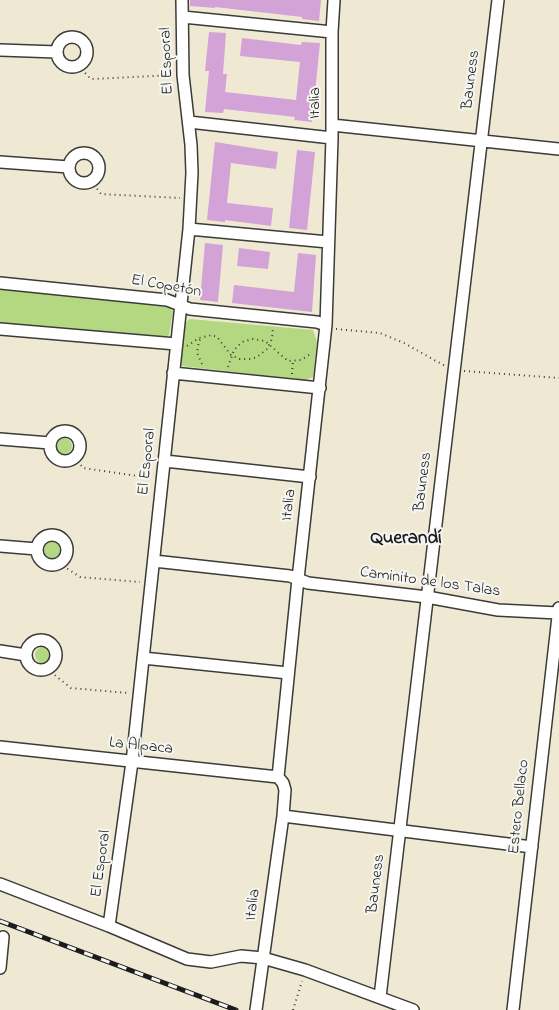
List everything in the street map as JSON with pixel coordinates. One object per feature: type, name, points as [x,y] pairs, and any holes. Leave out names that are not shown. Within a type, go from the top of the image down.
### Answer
[{"type":"street","name":"El Esporal","points":[[110,926],[132,762],[173,373],[179,348],[181,305],[189,229],[192,145],[183,75],[182,0]]},
{"type":"street","name":"Italia","points":[[256,1008],[283,816],[285,790],[283,783],[278,777],[326,325],[334,0]]},
{"type":"street","name":"Bauness","points":[[380,997],[498,0]]},
{"type":"street","points":[[183,17],[332,32]]},
{"type":"street","points":[[73,37],[82,41],[85,45],[87,55],[85,60],[78,66],[68,67],[60,62],[57,52],[60,43],[68,38],[73,37]]},
{"type":"street","points":[[0,50],[57,52]]},
{"type":"street","points":[[189,122],[332,138]]},
{"type":"street","points":[[332,125],[559,149]]},
{"type":"street","points":[[85,152],[97,160],[99,165],[98,174],[91,181],[81,182],[72,177],[69,167],[72,158],[76,155],[85,152]]},
{"type":"street","points":[[0,162],[69,167]]},
{"type":"street","points":[[189,229],[328,242]]},
{"type":"street","name":"El Copetón","points":[[0,283],[167,300],[190,309],[317,322],[326,325]]},
{"type":"street","points":[[0,329],[179,348]]},
{"type":"street","points":[[173,373],[320,388]]},
{"type":"street","points":[[65,431],[74,434],[80,448],[75,457],[67,461],[57,459],[51,452],[50,443],[52,438],[65,431]]},
{"type":"street","points":[[0,439],[50,443]]},
{"type":"street","points":[[164,461],[310,477]]},
{"type":"street","points":[[48,535],[58,536],[65,542],[67,551],[63,560],[59,563],[44,563],[40,559],[37,550],[38,545],[48,535]]},
{"type":"street","points":[[0,546],[37,550]]},
{"type":"street","name":"Caminito de los Talas","points":[[154,562],[290,576],[308,583],[427,597],[498,610],[558,613]]},
{"type":"street","name":"Estero Bellaco","points":[[513,1010],[559,608]]},
{"type":"street","points":[[38,640],[52,644],[56,652],[56,658],[52,666],[47,669],[38,669],[29,664],[26,654],[30,645],[38,640]]},
{"type":"street","points":[[0,651],[26,654]]},
{"type":"street","points":[[143,658],[288,673]]},
{"type":"street","name":"La Alpaca","points":[[0,747],[278,777]]},
{"type":"street","points":[[283,816],[532,847]]},
{"type":"street","points":[[0,884],[187,958],[202,962],[241,956],[263,958],[305,970],[413,1010]]},
{"type":"street","points":[[0,968],[4,937]]},
{"type":"path","points":[[78,66],[91,78],[183,75]]},
{"type":"path","points":[[91,181],[101,194],[191,198]]},
{"type":"path","points":[[179,348],[202,337],[212,335],[217,337],[231,354],[240,358],[251,359],[262,353],[270,344],[273,318]]},
{"type":"path","points":[[326,325],[336,330],[380,333],[404,343],[454,370],[559,378]]},
{"type":"path","points":[[202,337],[199,341],[197,352],[208,377]]},
{"type":"path","points":[[228,378],[231,354],[238,346],[248,340],[259,339],[270,344],[283,358],[293,361],[306,358],[314,351]]},
{"type":"path","points":[[290,385],[293,361]]},
{"type":"path","points":[[75,457],[83,468],[162,480]]},
{"type":"path","points":[[59,563],[80,578],[151,583]]},
{"type":"path","points":[[47,669],[71,688],[139,694]]},
{"type":"path","points":[[293,1010],[303,978]]},
{"type":"green space","points":[[0,289],[168,307],[173,311],[169,335],[165,339],[0,324]]},
{"type":"green space","points":[[190,319],[313,330],[317,342],[313,377],[305,380],[182,366],[179,362],[182,325]]},
{"type":"green space","points":[[61,438],[67,438],[72,443],[70,452],[61,454],[56,449],[56,443]]},
{"type":"green space","points":[[49,542],[55,542],[60,547],[58,556],[49,558],[44,553],[44,547]]},
{"type":"green space","points":[[40,647],[46,647],[51,652],[49,661],[40,663],[35,658],[35,652]]},
{"type":"building","points":[[190,0],[321,0],[319,21],[302,19],[302,17],[190,6]]},
{"type":"building","points":[[209,32],[226,33],[223,74],[227,74],[225,92],[296,100],[300,62],[240,56],[242,38],[301,45],[302,42],[320,43],[312,122],[294,120],[295,117],[224,109],[223,113],[205,112],[209,71],[205,71]]},
{"type":"building","points":[[215,142],[278,152],[276,169],[231,163],[227,203],[273,208],[271,226],[225,220],[225,222],[207,220]]},
{"type":"building","points":[[297,150],[315,152],[307,230],[289,228]]},
{"type":"building","points":[[205,243],[223,245],[218,302],[200,300]]},
{"type":"building","points":[[239,248],[270,252],[268,269],[237,266]]},
{"type":"building","points":[[298,253],[316,255],[312,312],[232,303],[234,285],[294,292]]},
{"type":"railway","points":[[0,921],[236,1010]]},
{"type":"district","name":"Querandí","points":[[406,540]]}]
